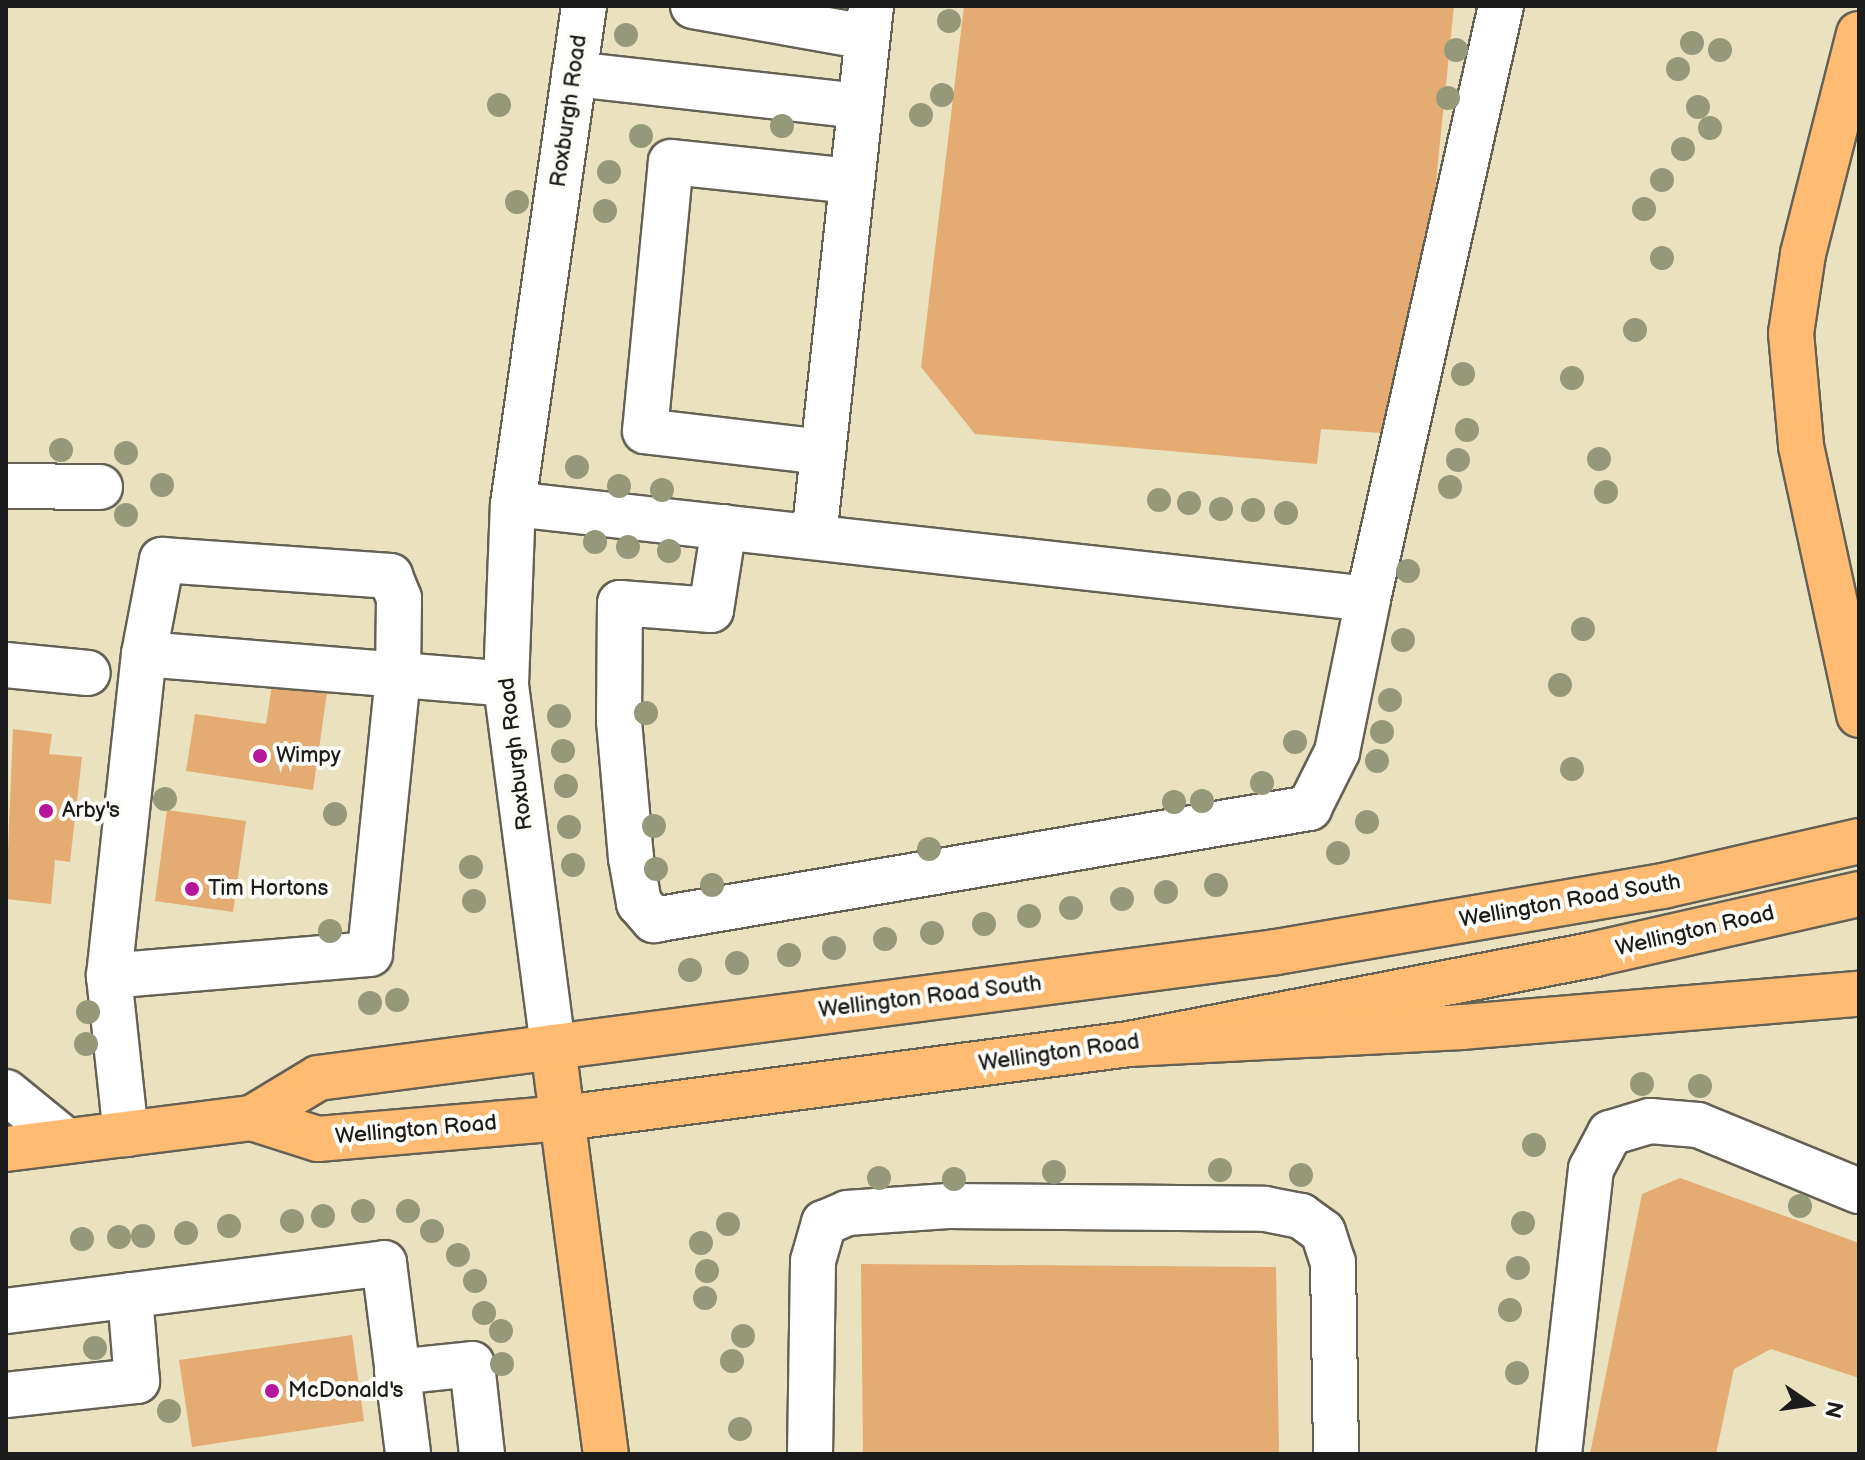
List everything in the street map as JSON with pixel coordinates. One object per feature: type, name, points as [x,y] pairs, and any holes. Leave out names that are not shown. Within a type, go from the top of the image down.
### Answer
[{"type":"main road","points":[[1859,34],[1803,254],[1791,333],[1801,446],[1859,715]]},
{"type":"main road","name":"Wellington Road South","points":[[6,1149],[252,1118],[318,1078],[1276,952],[1663,886],[1859,841]]},
{"type":"main road","name":"Wellington Road","points":[[252,1118],[318,1139],[564,1118],[1129,1044],[1595,954],[1859,894]]},
{"type":"main road","points":[[1129,1044],[1462,1027],[1859,994]]},
{"type":"main road","name":"Roxburgh Road","points":[[553,1047],[606,1454]]},
{"type":"street","name":"Roxburgh Road","points":[[553,1047],[506,684],[513,504],[584,6]]},
{"type":"street","points":[[693,6],[869,22],[814,537]]},
{"type":"street","points":[[724,527],[711,610],[620,603],[619,721],[631,858],[639,903],[654,920],[1309,808],[1337,752],[1368,599],[1501,6]]},
{"type":"street","points":[[574,74],[860,106]]},
{"type":"street","points":[[823,452],[645,431],[671,162],[852,181]]},
{"type":"street","points":[[6,486],[100,487]]},
{"type":"street","points":[[513,504],[1368,599]]},
{"type":"street","points":[[111,958],[370,954],[398,676],[399,598],[390,576],[162,560],[144,654],[111,958],[126,1134]]},
{"type":"street","points":[[144,654],[506,684]]},
{"type":"street","points":[[6,665],[88,673]]},
{"type":"street","points":[[6,1092],[66,1141]]},
{"type":"street","points":[[1559,1454],[1591,1169],[1610,1133],[1650,1121],[1698,1125],[1859,1191]]},
{"type":"street","points":[[810,1454],[813,1261],[824,1223],[847,1213],[948,1206],[1265,1209],[1301,1216],[1323,1232],[1333,1262],[1336,1454]]},
{"type":"street","points":[[6,1311],[384,1263],[408,1454]]},
{"type":"street","points":[[6,1395],[137,1381],[130,1295]]},
{"type":"street","points":[[397,1372],[472,1364],[482,1454]]},
{"type":"building","points":[[964,6],[1454,6],[1430,240],[1382,433],[1321,429],[1317,464],[975,434],[921,367]]},
{"type":"building","points":[[272,685],[327,693],[313,790],[186,771],[195,714],[266,724]]},
{"type":"building","points":[[13,729],[52,734],[49,754],[82,757],[70,862],[55,860],[51,904],[6,899]]},
{"type":"building","points":[[167,810],[246,821],[233,912],[155,901]]},
{"type":"building","points":[[1680,1178],[1859,1243],[1859,1378],[1771,1349],[1734,1369],[1716,1454],[1590,1454],[1642,1194]]},
{"type":"building","points":[[861,1264],[1276,1267],[1279,1454],[863,1454]]},
{"type":"building","name":"McDonald's","points":[[352,1335],[364,1421],[192,1447],[179,1360]]},
{"type":"place","name":"Wimpy","points":[[260,756]]},
{"type":"place","name":"Arby's","points":[[46,811]]},
{"type":"place","name":"Tim Hortons","points":[[192,889]]},
{"type":"place","name":"McDonald's","points":[[272,1391]]}]
